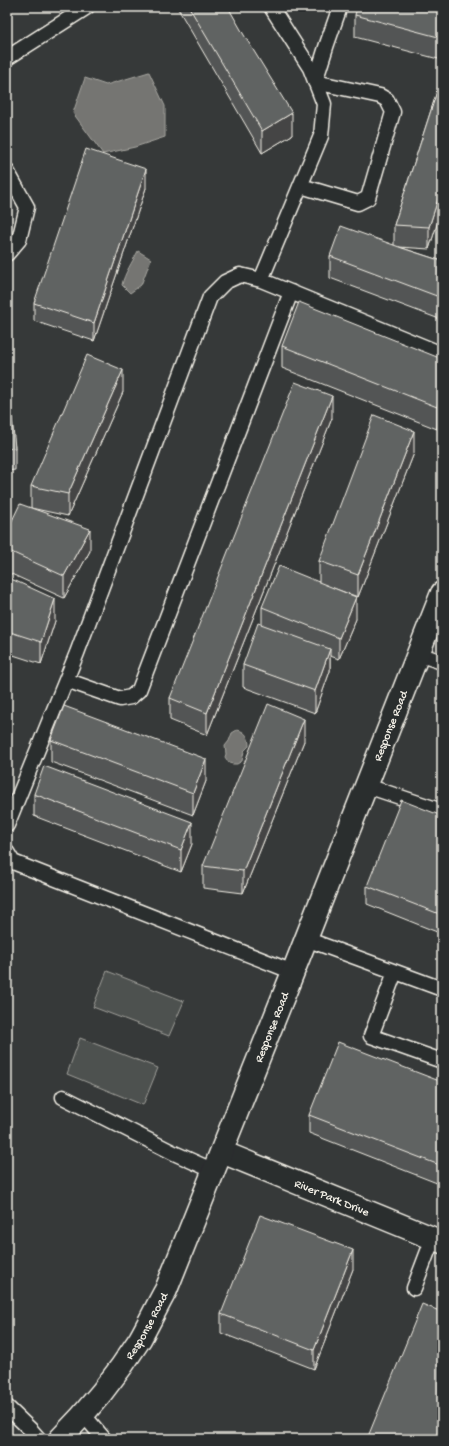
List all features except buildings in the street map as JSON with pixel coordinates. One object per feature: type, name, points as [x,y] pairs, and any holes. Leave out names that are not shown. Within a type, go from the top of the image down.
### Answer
[{"type":"street","name":"Response Road","points":[[60,1439],[109,1383],[140,1338],[166,1290],[367,786],[442,593]]},
{"type":"street","name":"River Park Drive","points":[[218,1161],[437,1240]]},
{"type":"lane","points":[[7,58],[87,7]]},
{"type":"lane","points":[[261,280],[321,136],[324,104],[310,68],[271,7]]},
{"type":"lane","points":[[315,82],[340,7]]},
{"type":"lane","points":[[301,186],[358,203],[368,198],[393,112],[387,100],[380,96],[315,82]]},
{"type":"lane","points":[[7,171],[27,207],[19,240],[7,254]]},
{"type":"lane","points":[[7,825],[66,680],[210,297],[225,282],[240,275],[261,280],[442,354]]},
{"type":"lane","points":[[66,680],[120,699],[130,697],[139,690],[291,292]]},
{"type":"lane","points":[[418,654],[442,662]]},
{"type":"lane","points":[[367,786],[442,811]]},
{"type":"lane","points":[[7,852],[13,862],[293,972]]},
{"type":"lane","points":[[306,939],[442,989]]},
{"type":"lane","points":[[395,972],[371,1036],[442,1061]]},
{"type":"lane","points":[[63,1097],[174,1153],[218,1161]]},
{"type":"lane","points":[[414,1288],[437,1240]]},
{"type":"lane","points":[[7,1407],[32,1430],[39,1439]]},
{"type":"lane","points":[[83,1414],[104,1439]]},
{"type":"shaded area","points":[[149,72],[165,106],[165,137],[135,147],[103,154],[73,113],[85,78],[106,85]]},
{"type":"shaded area","points":[[138,251],[151,259],[141,285],[130,293],[122,285]]},
{"type":"shaded area","points":[[237,730],[246,735],[249,746],[244,751],[242,761],[237,764],[233,764],[229,763],[225,757],[225,746],[232,733]]},
{"type":"shaded area","points":[[107,971],[184,1001],[169,1036],[93,1007]]},
{"type":"shaded area","points":[[80,1038],[158,1068],[143,1105],[67,1074]]}]
